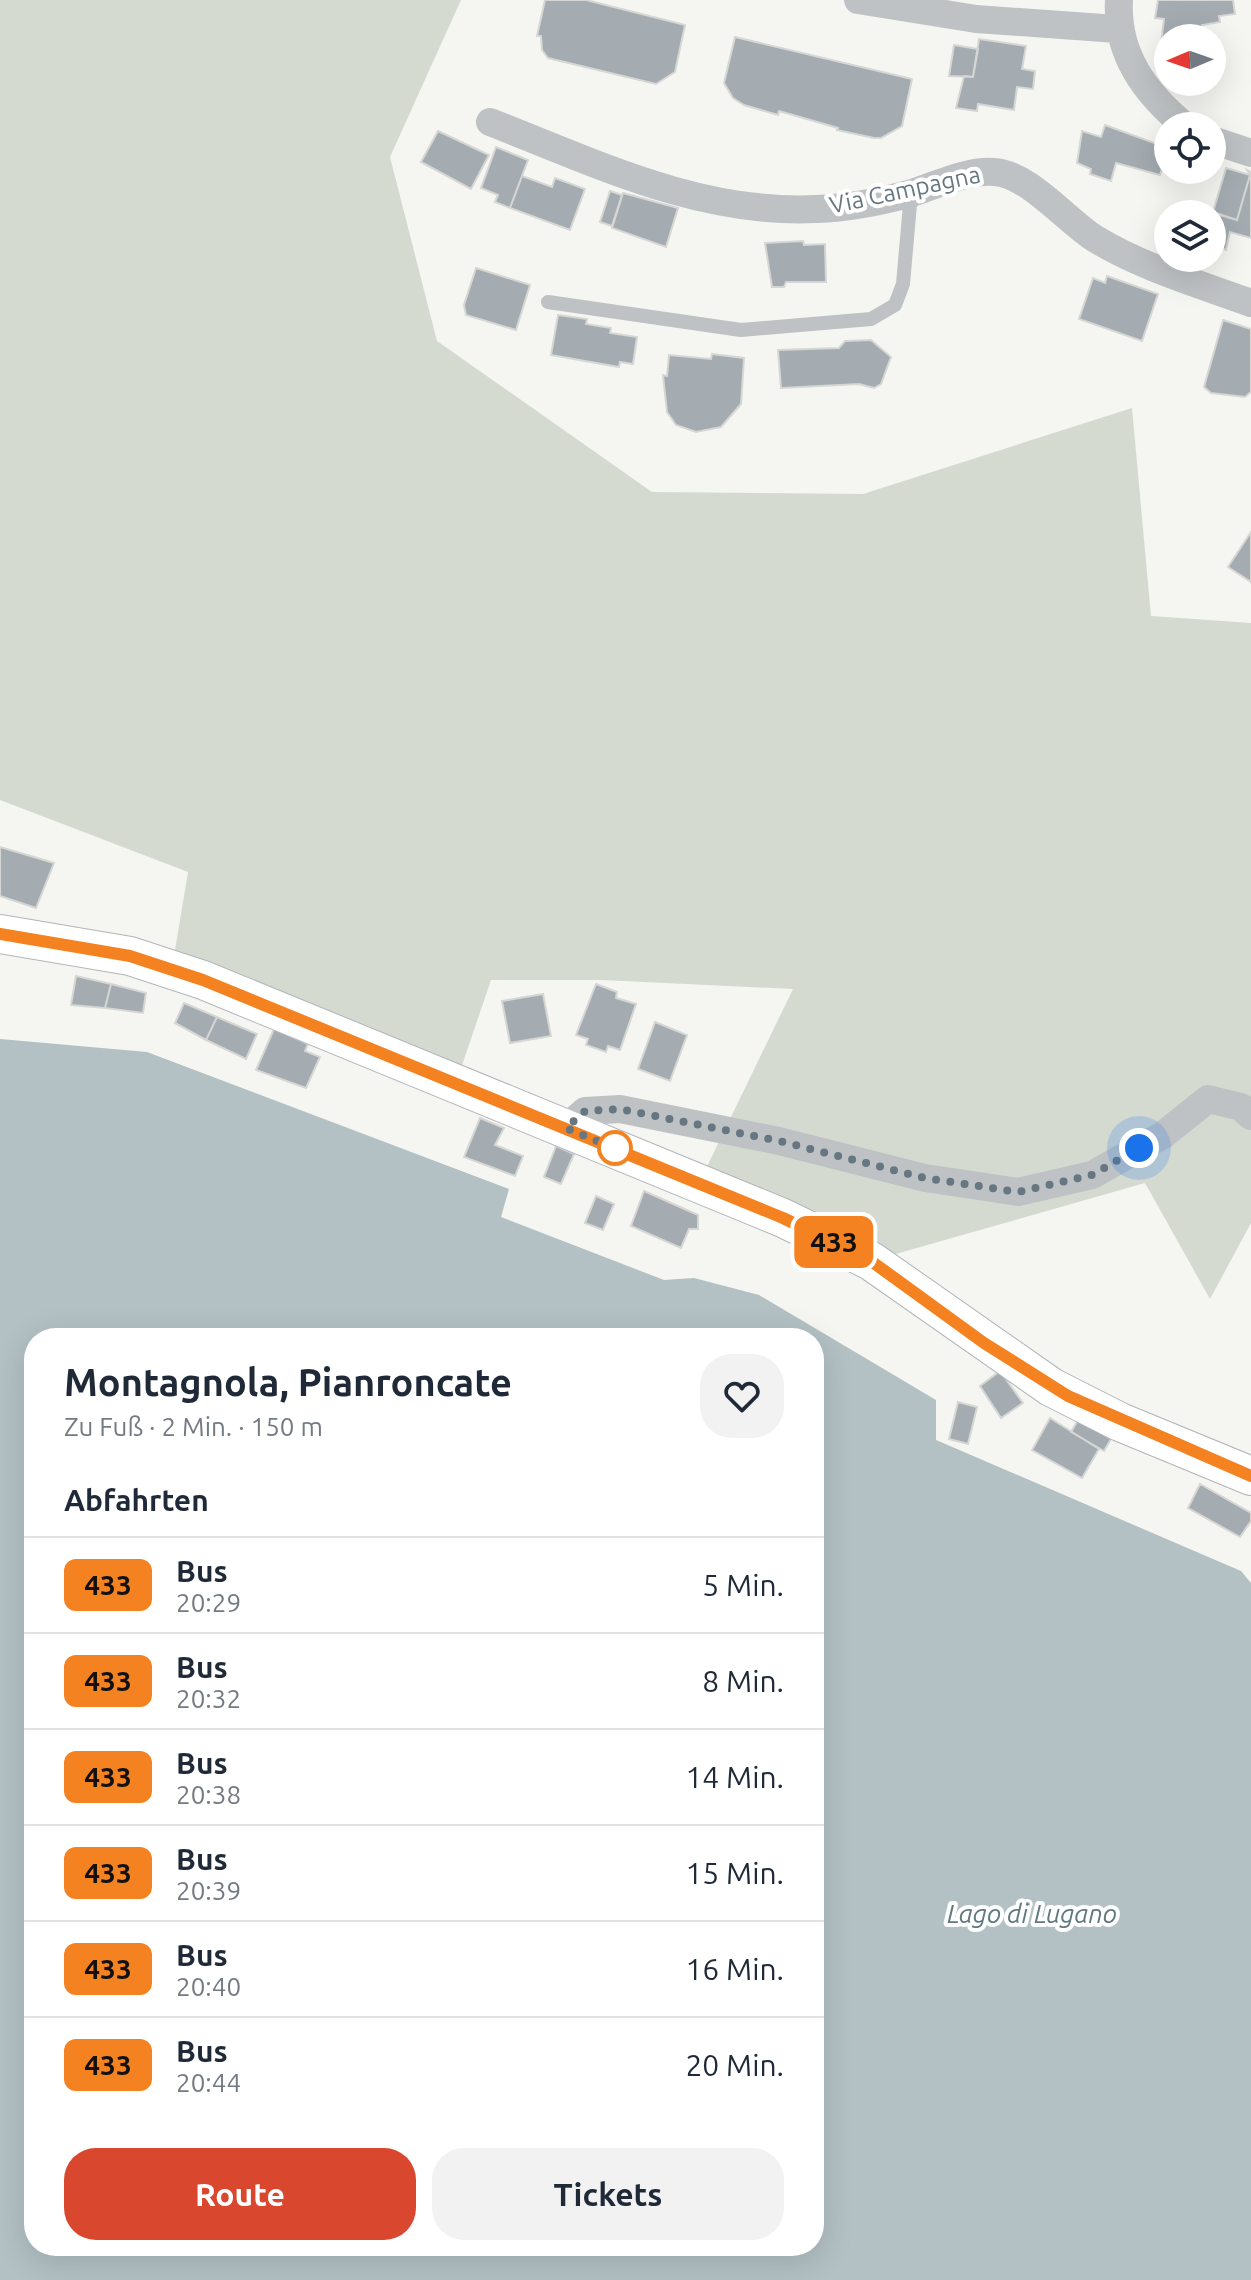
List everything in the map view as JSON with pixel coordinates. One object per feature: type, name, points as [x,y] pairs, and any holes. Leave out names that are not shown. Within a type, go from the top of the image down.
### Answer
[{"type":"main road","points":[[0,934],[96,949],[172,968],[783,1218],[871,1261],[1051,1387],[1120,1422],[1251,1476]]},
{"type":"street","points":[[858,0],[976,19],[1117,29]]},
{"type":"street","points":[[1119,0],[1117,29],[1134,70],[1158,104],[1168,112]]},
{"type":"street","name":"Via Campagna","points":[[490,122],[662,188],[743,207],[817,209],[911,193],[940,182],[992,171],[1012,175],[1095,239],[1177,276],[1251,303]]},
{"type":"street","points":[[1226,145],[1251,153]]},
{"type":"street","points":[[566,1128],[585,1111],[620,1109],[779,1141],[925,1178],[1018,1192],[1092,1175],[1163,1135],[1208,1099],[1241,1107],[1251,1116]]},
{"type":"lane","points":[[548,302],[741,330],[871,319],[895,305],[903,284],[911,193]]},
{"type":"shaded area","points":[[0,0],[461,0],[390,157],[437,341],[652,492],[863,494],[1132,408],[1151,616],[1251,623],[1251,1223],[1210,1299],[1145,1183],[871,1261],[699,1183],[793,989],[602,980],[491,980],[456,1083],[172,968],[188,872],[0,800]]},
{"type":"water","name":"Lago di Lugano","points":[[0,1039],[147,1052],[509,1189],[501,1217],[664,1280],[694,1278],[759,1295],[815,1328],[24,1328],[24,2256],[824,2256],[824,1334],[936,1400],[936,1440],[1241,1571],[1251,1583],[1251,2280],[0,2280]]},
{"type":"building","points":[[545,0],[586,0],[685,25],[675,72],[656,84],[548,58],[542,50],[541,36],[537,36]]},
{"type":"building","points":[[1158,0],[1233,0],[1235,14],[1219,16],[1220,22],[1208,24],[1163,24],[1164,19],[1155,18]]},
{"type":"building","points":[[735,37],[912,79],[902,126],[881,138],[874,138],[837,130],[779,111],[778,115],[744,105],[733,98],[724,83]]},
{"type":"building","points":[[979,39],[1026,46],[1022,69],[1035,71],[1033,89],[1017,87],[1014,110],[978,104],[977,111],[956,108],[964,76],[973,77]]},
{"type":"building","points":[[954,45],[978,49],[973,77],[949,76]]},
{"type":"building","points":[[1105,125],[1154,143],[1154,173],[1116,163],[1111,181],[1090,174],[1091,169],[1077,163],[1082,131],[1101,137]]},
{"type":"building","points":[[438,131],[489,155],[471,189],[421,162]]},
{"type":"building","points":[[496,147],[528,160],[510,208],[495,202],[498,195],[481,188]]},
{"type":"building","points":[[1226,168],[1250,175],[1237,220],[1226,216],[1226,200],[1217,200],[1221,184],[1226,184]]},
{"type":"building","points":[[1247,170],[1251,172],[1251,238],[1230,232],[1226,250],[1226,217],[1237,220],[1250,175]]},
{"type":"building","points":[[522,176],[552,187],[555,178],[585,189],[570,230],[510,208]]},
{"type":"building","points":[[610,191],[622,195],[612,226],[600,222]]},
{"type":"building","points":[[623,193],[678,208],[666,247],[612,228]]},
{"type":"building","points":[[803,241],[804,245],[825,244],[826,282],[786,282],[784,287],[772,287],[765,243]]},
{"type":"building","points":[[476,268],[530,285],[516,330],[466,315],[464,305]]},
{"type":"building","points":[[1107,276],[1158,294],[1142,341],[1079,319],[1093,278],[1105,283]]},
{"type":"building","points":[[558,315],[587,319],[586,324],[611,328],[610,333],[637,337],[633,364],[620,362],[619,367],[551,355]]},
{"type":"building","points":[[1223,320],[1251,329],[1251,392],[1245,397],[1211,393],[1204,387]]},
{"type":"building","points":[[871,340],[891,357],[881,384],[874,388],[859,384],[781,388],[778,350],[839,348],[845,341]]},
{"type":"building","points":[[712,354],[744,358],[741,404],[721,427],[696,432],[676,425],[667,412],[663,375],[667,376],[669,355],[711,359]]},
{"type":"building","points":[[1251,532],[1251,582],[1228,567]]},
{"type":"building","points":[[0,847],[54,863],[36,908],[0,896]]},
{"type":"building","points":[[76,976],[111,984],[105,1008],[71,1005]]},
{"type":"building","points":[[111,984],[146,993],[143,1013],[105,1008]]},
{"type":"building","points":[[596,984],[617,992],[616,998],[636,1004],[620,1050],[608,1046],[606,1052],[586,1045],[588,1039],[576,1035]]},
{"type":"building","points":[[543,994],[551,1036],[510,1043],[502,1001]]},
{"type":"building","points":[[184,1003],[217,1017],[206,1040],[175,1023]]},
{"type":"building","points":[[217,1017],[257,1034],[246,1059],[206,1040]]},
{"type":"building","points":[[655,1022],[687,1035],[670,1081],[638,1069]]},
{"type":"building","points":[[274,1029],[308,1044],[305,1051],[320,1057],[306,1088],[256,1070]]},
{"type":"building","points":[[480,1118],[504,1128],[495,1145],[523,1156],[515,1176],[464,1157]]},
{"type":"building","points":[[556,1146],[574,1154],[561,1184],[544,1177]]},
{"type":"building","points":[[644,1191],[698,1215],[698,1229],[689,1229],[681,1248],[631,1226]]},
{"type":"building","points":[[596,1196],[614,1204],[603,1230],[585,1223]]},
{"type":"building","points":[[1000,1371],[1023,1403],[1001,1418],[980,1386]]},
{"type":"building","points":[[958,1402],[977,1407],[968,1444],[949,1439]]},
{"type":"building","points":[[1050,1418],[1099,1449],[1082,1478],[1032,1450]]},
{"type":"building","points":[[1078,1420],[1111,1439],[1104,1451],[1071,1432]]},
{"type":"building","points":[[1200,1484],[1251,1513],[1251,1521],[1240,1537],[1188,1508]]},
{"type":"bus line","name":"433","points":[[0,934],[96,949],[172,968],[783,1218],[871,1261],[984,1343],[1084,1405],[1251,1476]]},
{"type":"route","points":[[615,1148],[619,1150],[566,1128],[585,1111],[620,1109],[779,1141],[925,1178],[1018,1192],[1092,1175],[1139,1148]]}]
